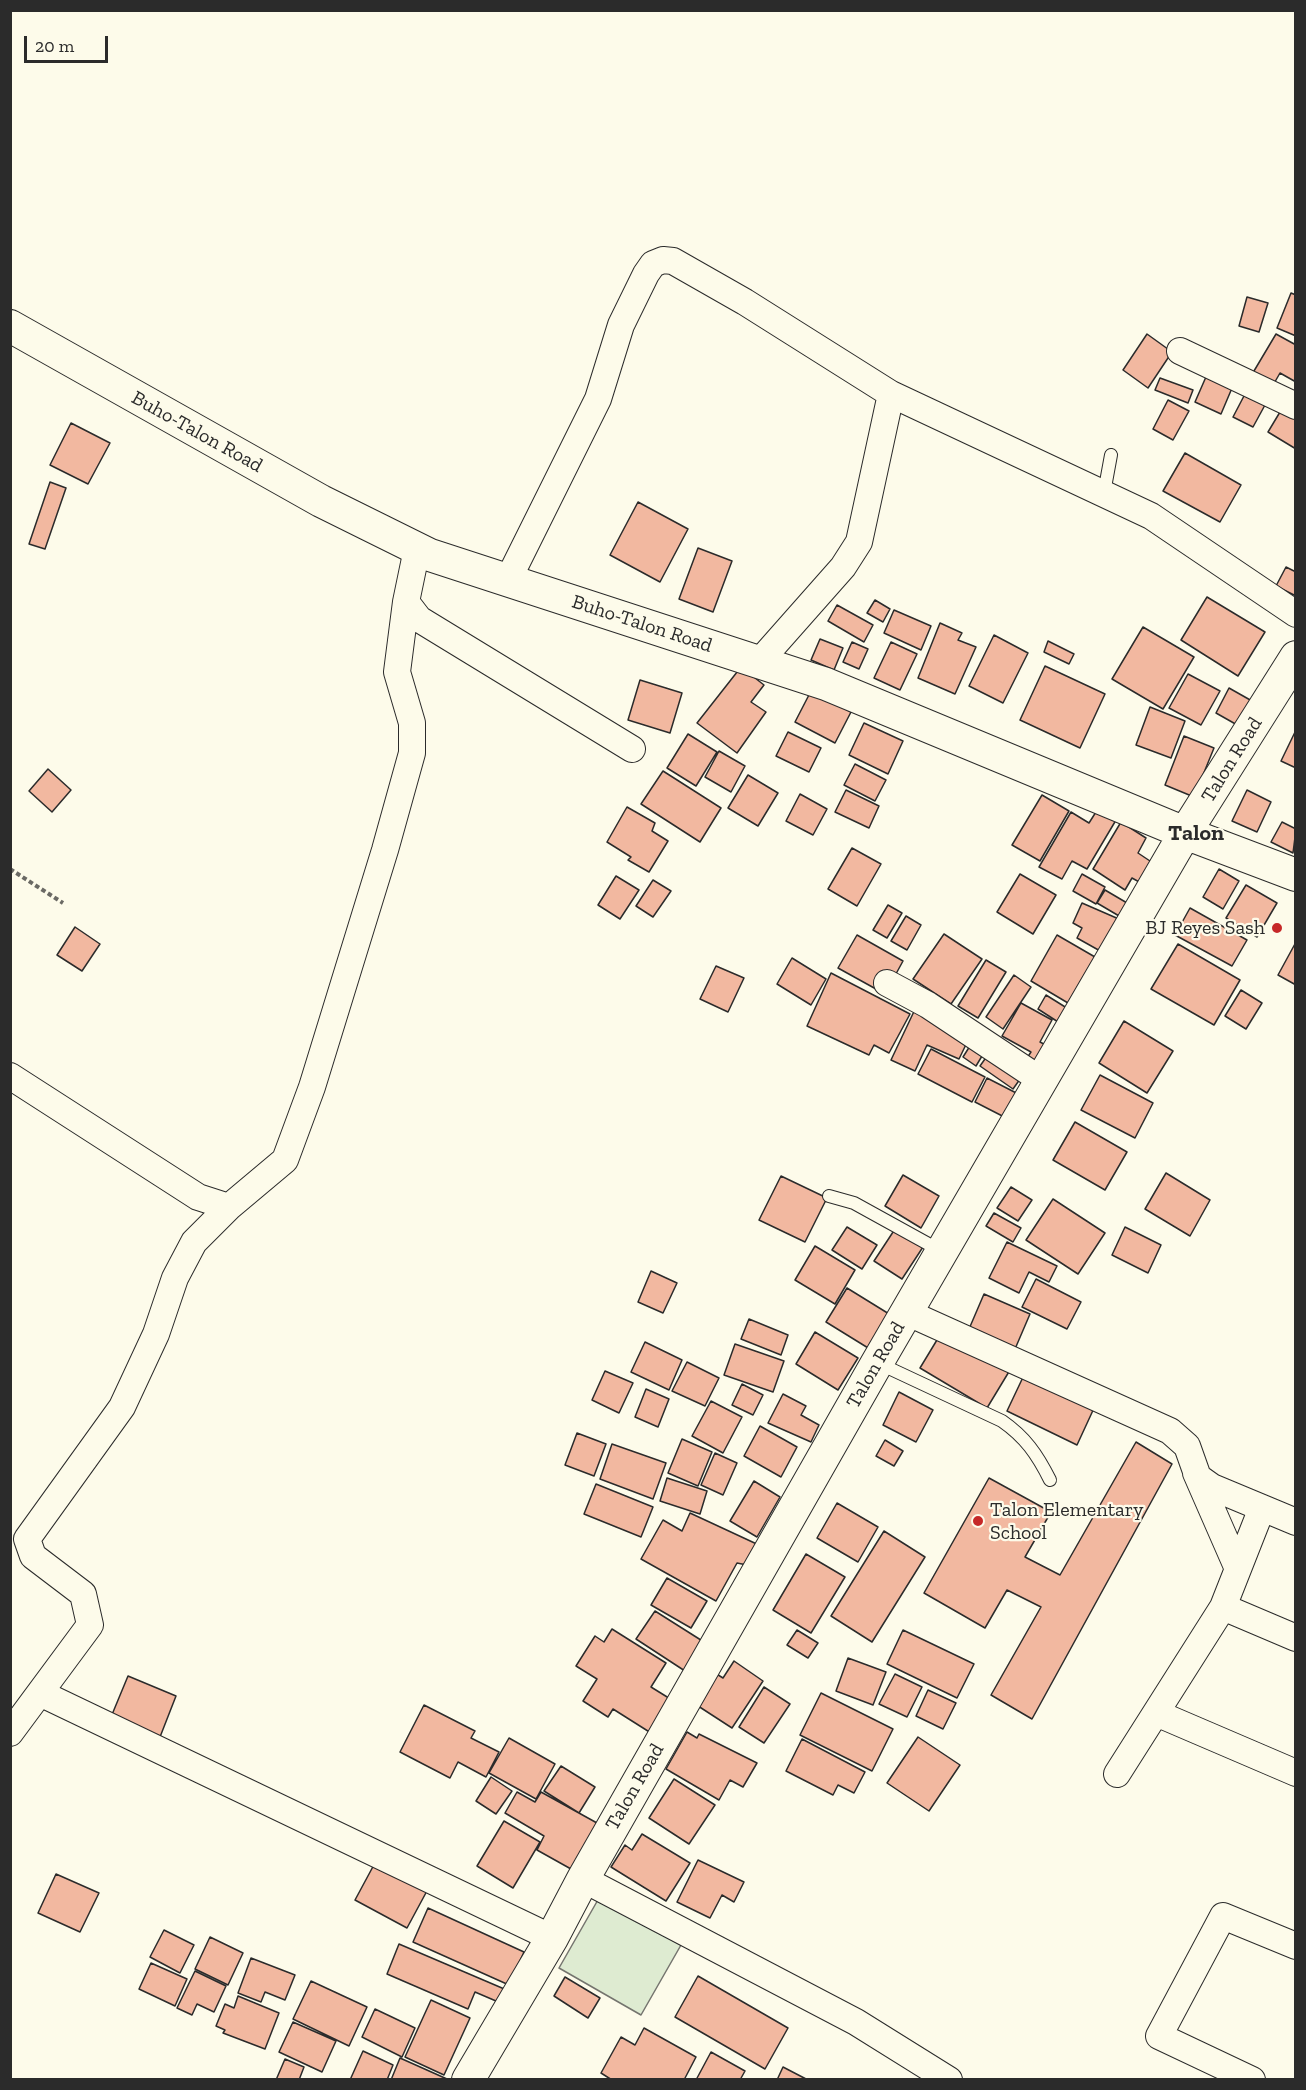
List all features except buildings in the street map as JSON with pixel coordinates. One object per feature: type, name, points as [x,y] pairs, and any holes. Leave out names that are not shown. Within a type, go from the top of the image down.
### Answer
[{"type":"street","points":[[508,580],[598,399],[621,325],[653,264],[663,260],[673,261],[745,302],[891,394],[1151,516],[1296,614]]},
{"type":"street","name":"Buho-Talon Road","points":[[10,326],[311,496],[417,549],[826,684],[1185,833],[1296,875]]},
{"type":"street","points":[[1180,351],[1296,406]]},
{"type":"street","points":[[759,662],[843,567],[859,542],[891,394]]},
{"type":"street","points":[[10,1732],[90,1625],[83,1594],[33,1556],[27,1539],[122,1407],[156,1334],[175,1278],[194,1242],[229,1207],[285,1160],[312,1087],[385,850],[412,753],[412,723],[397,672],[406,602],[417,549]]},
{"type":"street","points":[[406,602],[419,619],[632,749]]},
{"type":"street","name":"Talon Road","points":[[468,2079],[552,1938],[583,1879],[906,1312],[1041,1080],[1185,833],[1296,657]]},
{"type":"street","points":[[888,983],[928,1005],[1041,1080]]},
{"type":"street","points":[[10,1076],[198,1197],[229,1207]]},
{"type":"street","points":[[906,1312],[1170,1431],[1186,1446],[1238,1569]]},
{"type":"street","points":[[1196,1472],[1212,1486],[1296,1522]]},
{"type":"street","points":[[1117,1774],[1223,1607],[1262,1508]]},
{"type":"street","points":[[1223,1607],[1296,1638]]},
{"type":"street","points":[[40,1693],[552,1938]]},
{"type":"street","points":[[1156,1713],[1296,1773]]},
{"type":"street","points":[[583,1879],[856,2022],[949,2079]]},
{"type":"street","points":[[1252,2079],[1159,2036],[1223,1916],[1296,1946]]},
{"type":"lane","points":[[1104,493],[1111,455]]},
{"type":"lane","points":[[829,1196],[854,1203],[942,1251]]},
{"type":"lane","points":[[877,1363],[1010,1427],[1035,1451],[1050,1480]]},
{"type":"path","points":[[10,869],[63,903]]},
{"type":"green space","points":[[599,1898],[681,1945],[641,2015],[559,1968]]},
{"type":"place","name":"BJ Reyes Sash","points":[[1277,928]]},
{"type":"place","name":"Talon Elementary School","points":[[978,1521]]},
{"type":"district","name":"Talon","points":[[1196,834]]}]
